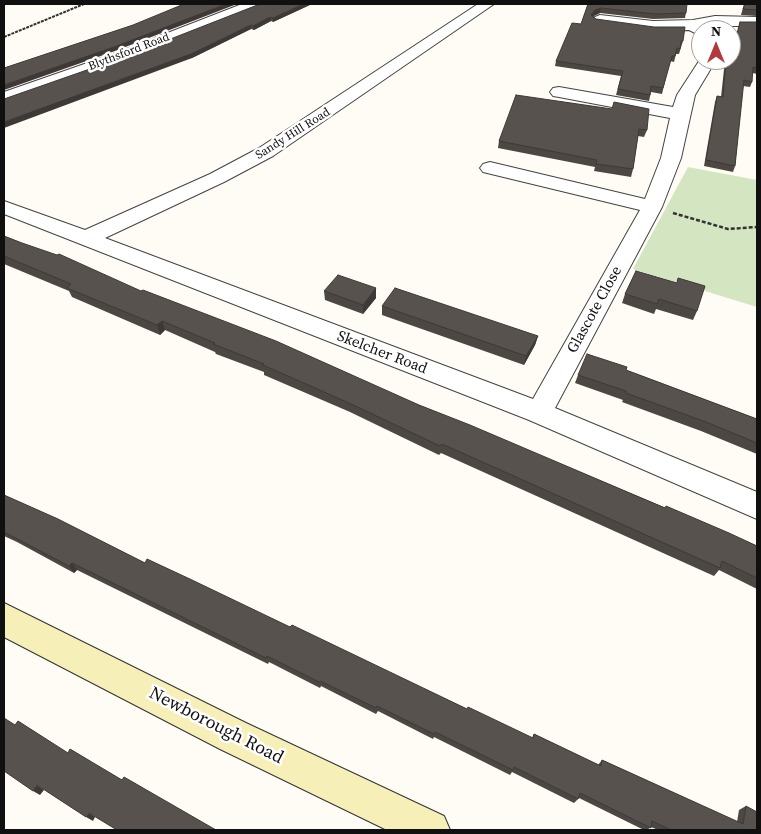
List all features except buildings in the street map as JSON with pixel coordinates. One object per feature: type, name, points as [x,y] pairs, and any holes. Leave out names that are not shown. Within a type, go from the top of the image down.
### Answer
[{"type":"street","name":"Blythsford Road","points":[[4,98],[122,56],[254,4]]},
{"type":"street","name":"Sandy Hill Road","points":[[84,239],[217,178],[266,152],[356,94],[488,4]]},
{"type":"street","points":[[600,20],[618,16],[652,26],[691,28]]},
{"type":"street","points":[[741,22],[757,22]]},
{"type":"street","name":"Glascote Close","points":[[539,413],[652,207],[671,158],[686,95],[702,70]]},
{"type":"street","points":[[559,92],[680,114]]},
{"type":"street","points":[[490,168],[652,207]]},
{"type":"street","name":"Skelcher Road","points":[[4,207],[539,413],[757,506]]},
{"type":"street","name":"Newborough Road","points":[[4,619],[233,736],[430,830]]},
{"type":"path","points":[[4,37],[84,4]]},
{"type":"path","points":[[652,207],[728,229],[757,228]]},
{"type":"green space","points":[[688,167],[757,180],[757,307],[633,269]]}]
